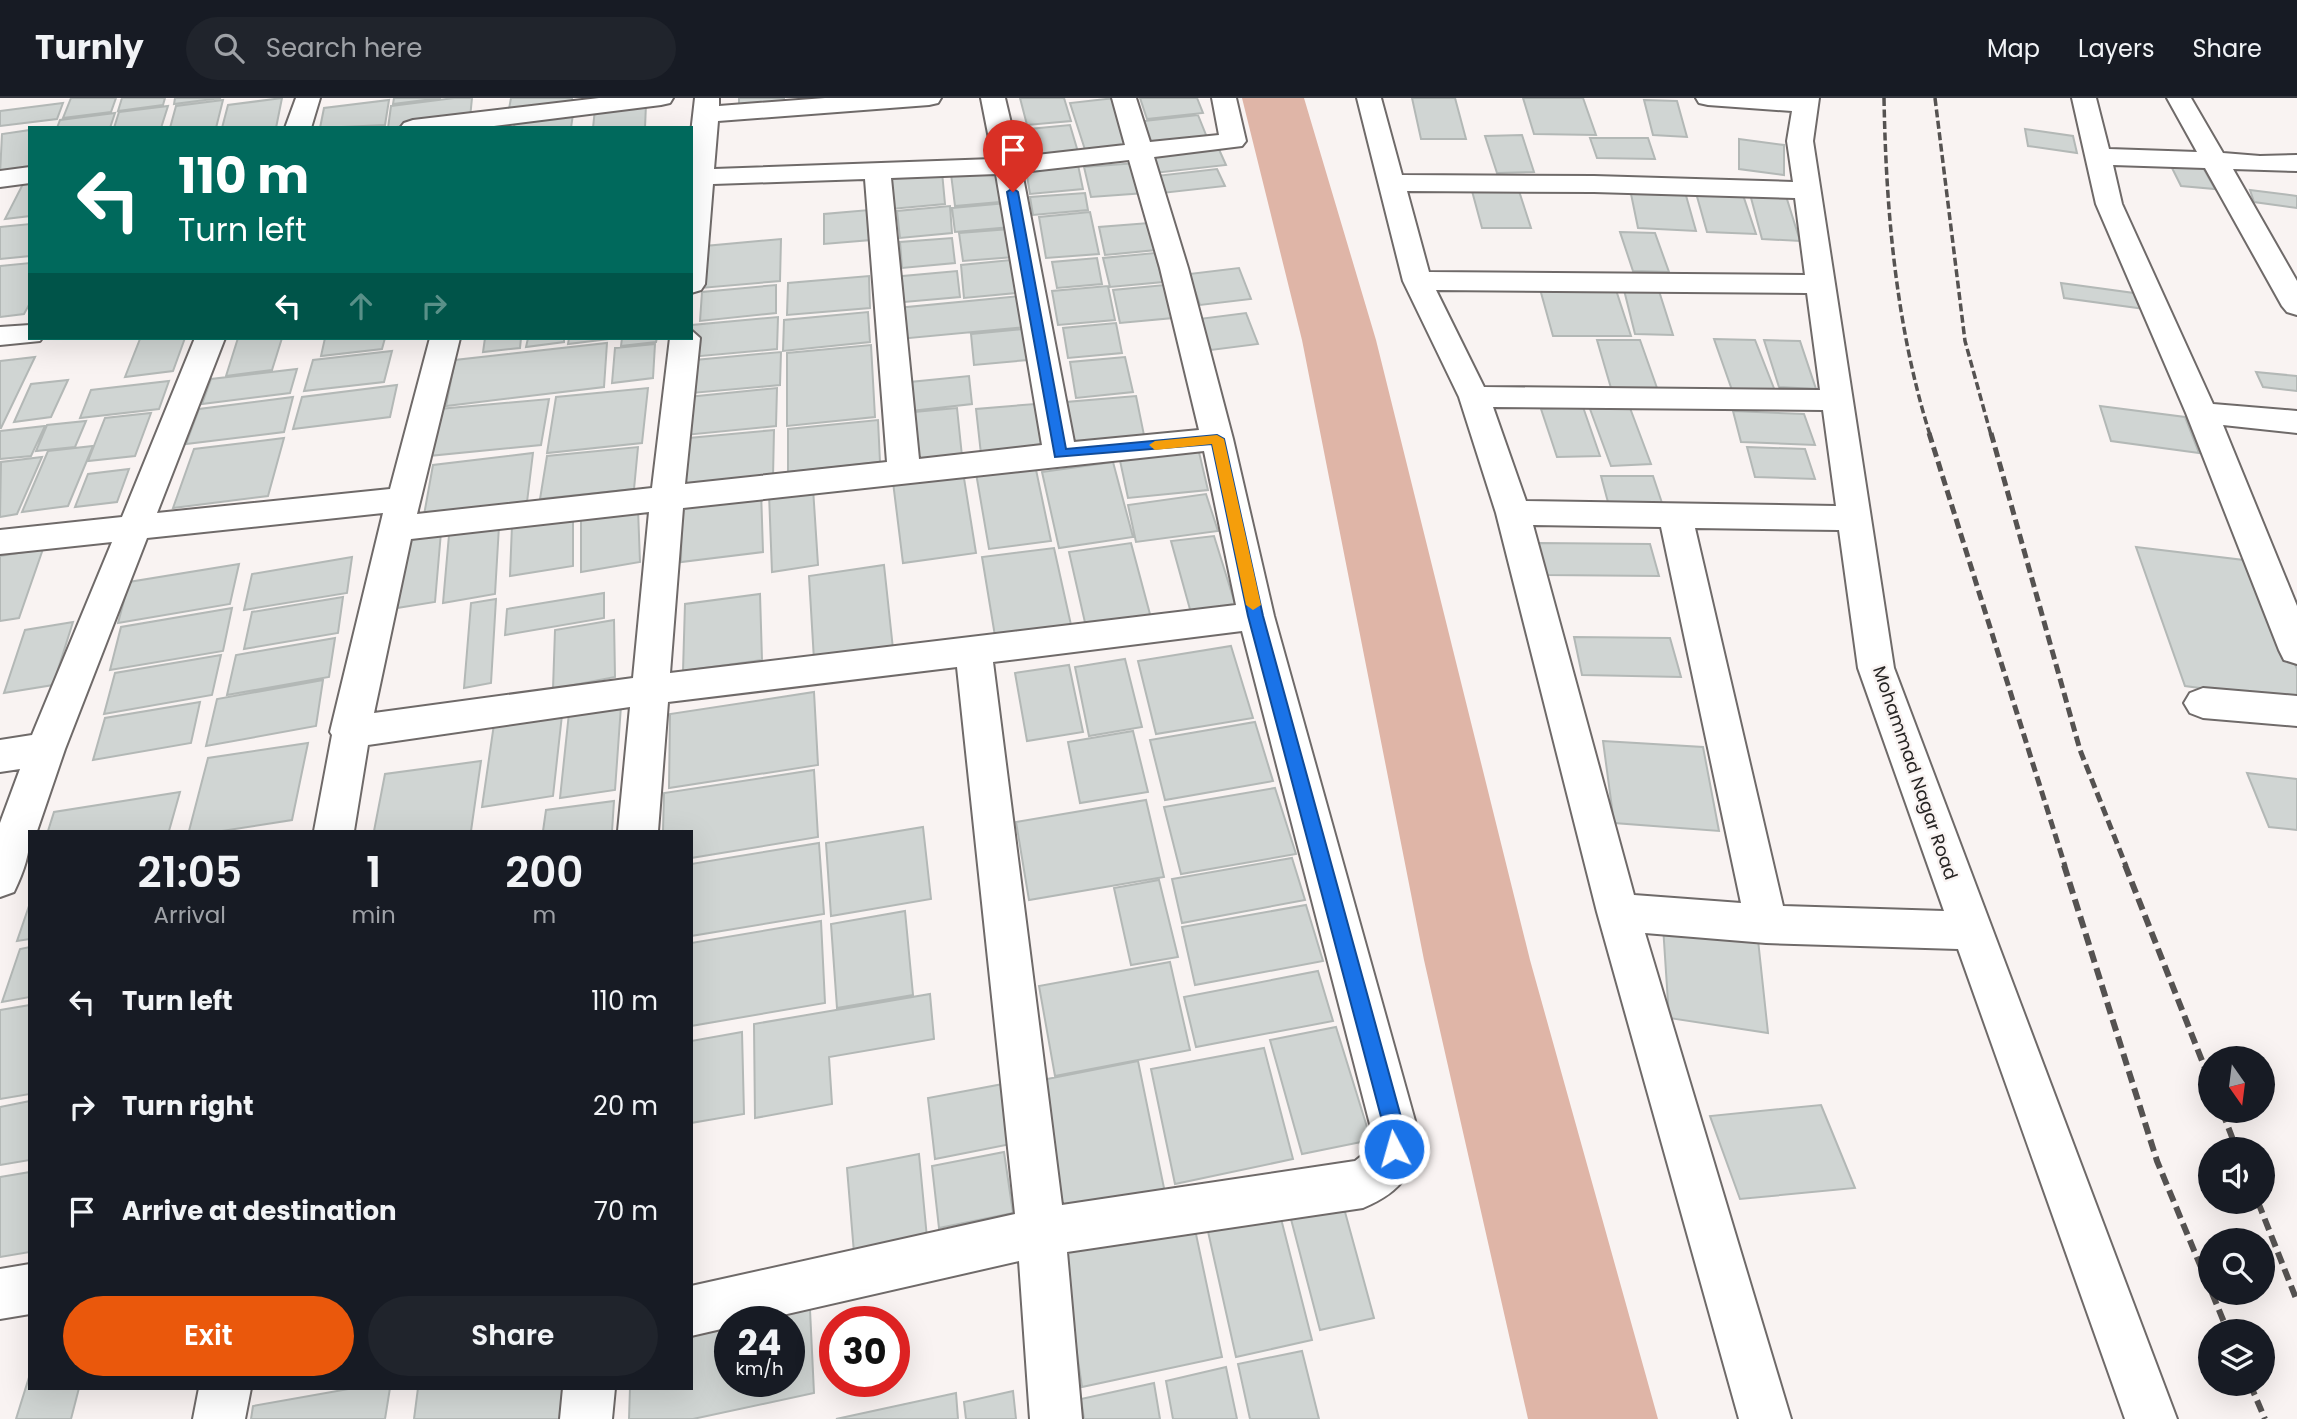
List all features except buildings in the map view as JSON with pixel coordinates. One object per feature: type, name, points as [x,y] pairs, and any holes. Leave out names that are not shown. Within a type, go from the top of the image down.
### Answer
[{"type":"street","points":[[299,126],[308,98]]},
{"type":"street","points":[[425,126],[494,115],[661,98]]},
{"type":"street","points":[[693,261],[706,106],[929,98]]},
{"type":"street","points":[[993,98],[1008,166],[1060,454]]},
{"type":"street","points":[[693,1311],[1041,1232],[1363,1184],[1387,1168],[1394,1149],[1394,1128],[1256,616],[1217,439],[1174,268],[1124,98]]},
{"type":"street","points":[[699,177],[1008,166],[1233,141],[1224,98]]},
{"type":"street","points":[[1369,98],[1417,281],[1474,397],[1513,513],[1618,912],[1765,1419]]},
{"type":"street","points":[[1708,98],[1807,102]]},
{"type":"street","points":[[2084,98],[2109,204],[2202,413],[2297,650]]},
{"type":"street","points":[[2179,98],[2297,306]]},
{"type":"street","name":"Mohammad Nagar Road","points":[[1807,102],[1800,141],[1876,668],[2151,1419]]},
{"type":"street","points":[[2098,157],[2260,164],[2297,163]]},
{"type":"street","points":[[877,170],[904,471]]},
{"type":"street","points":[[1392,184],[1594,184],[1808,190]]},
{"type":"street","points":[[1417,281],[1821,285]]},
{"type":"street","points":[[0,336],[28,334]]},
{"type":"street","points":[[0,879],[46,750],[132,528],[210,340]]},
{"type":"street","points":[[334,830],[349,732],[400,513],[444,340]]},
{"type":"street","points":[[638,830],[667,498],[685,340]]},
{"type":"street","points":[[1474,397],[1838,400]]},
{"type":"street","points":[[2202,413],[2297,422]]},
{"type":"street","points":[[0,542],[132,528],[667,498],[1217,439]]},
{"type":"street","points":[[1513,513],[1855,518]]},
{"type":"street","points":[[1675,515],[1766,924]]},
{"type":"street","points":[[349,732],[650,690],[1256,616]]},
{"type":"street","points":[[973,651],[1041,1232],[1056,1419]]},
{"type":"street","points":[[2203,704],[2297,711]]},
{"type":"street","points":[[0,756],[46,750]]},
{"type":"street","points":[[1618,912],[1766,924],[1971,931]]},
{"type":"street","points":[[0,1294],[28,1289]]},
{"type":"street","points":[[219,1419],[225,1390]]},
{"type":"street","points":[[586,1419],[589,1390]]},
{"type":"waterway","points":[[1273,98],[1339,340],[1477,960],[1593,1419]]},
{"type":"railway","points":[[1884,98],[1887,183],[1895,268],[1909,353],[1930,435]]},
{"type":"railway","points":[[1935,98],[1965,341],[1991,435]]},
{"type":"railway","points":[[1929,433],[2065,866]]},
{"type":"railway","points":[[1991,433],[2080,750],[2126,866]]},
{"type":"railway","points":[[2064,865],[2157,1161],[2198,1260]]},
{"type":"railway","points":[[2125,865],[2198,1051]]},
{"type":"railway","points":[[2227,1124],[2232,1137]]},
{"type":"railway","points":[[2263,1214],[2297,1301]]},
{"type":"railway","points":[[2217,1305],[2223,1319]]},
{"type":"railway","points":[[2255,1396],[2265,1419]]},
{"type":"slow traffic","points":[[1155,445],[1217,439],[1253,605]]},
{"type":"route","points":[[1013,192],[1060,454],[1217,439],[1256,616],[1394,1128],[1394,1149]]}]
